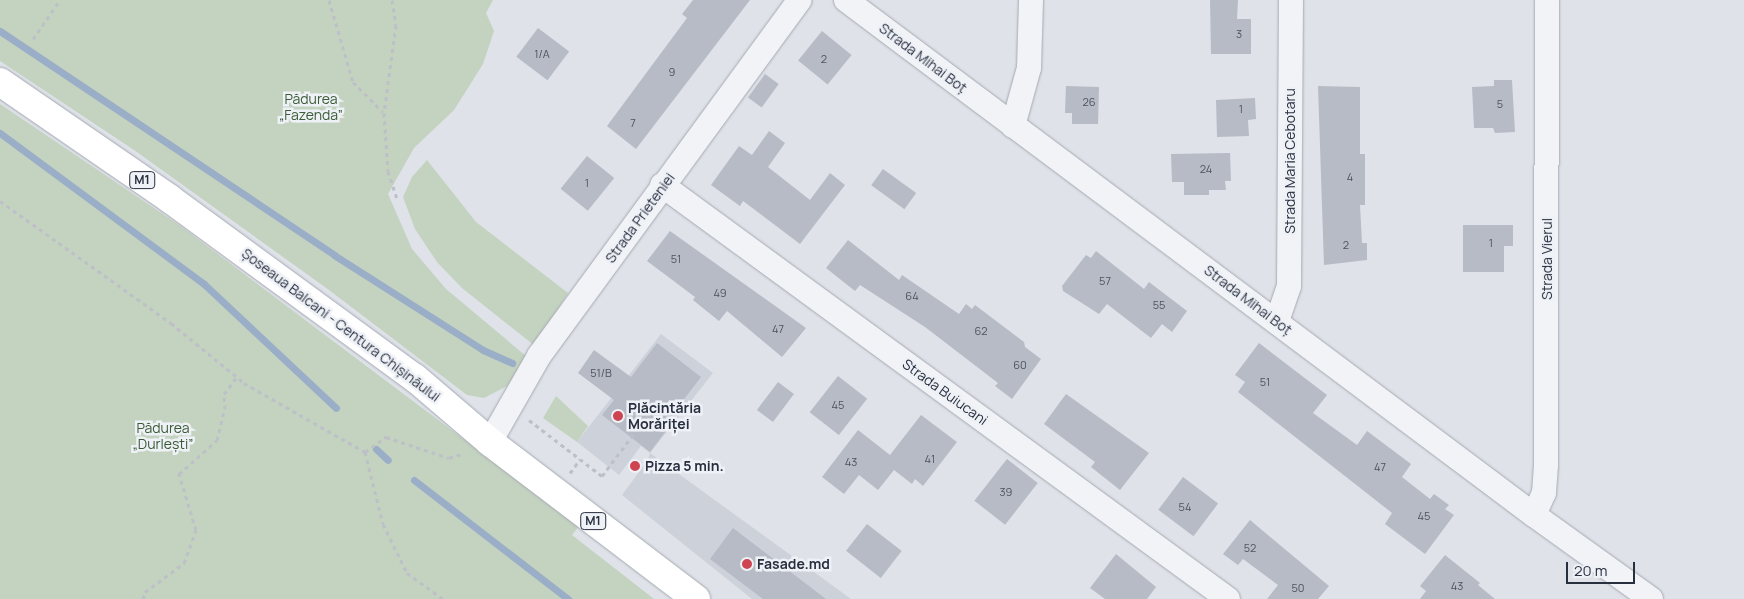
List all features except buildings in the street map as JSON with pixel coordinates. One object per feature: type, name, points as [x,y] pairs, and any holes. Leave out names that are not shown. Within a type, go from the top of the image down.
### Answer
[{"type":"highway","name":"Șoseaua Balcani - Centura Chișinăului","points":[[0,82],[283,280],[415,378],[490,442],[696,599]]},
{"type":"street","name":"Strada Prieteniei","points":[[490,442],[540,356],[662,186],[800,0]]},
{"type":"street","name":"Strada Mihai Boț","points":[[846,0],[1534,515],[1650,599]]},
{"type":"street","points":[[1013,126],[1028,68],[1031,0]]},
{"type":"street","name":"Strada Maria Cebotaru","points":[[1277,321],[1289,286],[1291,0]]},
{"type":"street","name":"Strada Vierul","points":[[1534,515],[1544,493],[1546,465],[1547,0]]},
{"type":"street","name":"Strada Buiucani","points":[[662,186],[1228,599]]},
{"type":"path","points":[[33,39],[60,0]]},
{"type":"path","points":[[329,0],[353,82],[384,113]]},
{"type":"path","points":[[392,0],[396,25],[384,113],[388,171],[397,198]]},
{"type":"path","points":[[0,201],[171,322],[237,377],[365,452],[383,524],[407,572],[443,599]]},
{"type":"path","points":[[143,599],[145,592],[184,563],[196,530],[179,474],[217,440],[225,409],[224,394],[237,377]]},
{"type":"path","points":[[511,406],[602,476],[659,400]]},
{"type":"path","points":[[365,452],[386,437],[449,458],[490,442]]},
{"type":"path","points":[[568,476],[580,459]]},
{"type":"shaded area","points":[[661,334],[713,373],[650,453],[641,446],[619,475],[577,442]]},
{"type":"shaded area","points":[[650,453],[851,599],[752,599],[622,495],[648,460]]},
{"type":"green space","name":"Pădurea „Fazenda”","points":[[0,0],[493,0],[486,13],[494,31],[483,64],[454,110],[414,148],[388,194],[412,249],[446,289],[526,356],[507,386],[484,398],[467,395],[329,290],[134,150],[0,61]]},
{"type":"green space","name":"Pădurea „Durlești”","points":[[0,104],[179,225],[579,526],[572,535],[654,599],[0,599]]},
{"type":"green space","points":[[427,160],[476,222],[568,293],[535,346],[462,288],[437,262],[415,229],[403,197],[412,177]]},
{"type":"green space","points":[[556,396],[588,426],[577,442],[543,418]]},
{"type":"waterway","points":[[0,31],[334,255],[483,350],[512,363]]},
{"type":"waterway","points":[[0,133],[204,284],[336,408]]},
{"type":"waterway","points":[[376,449],[388,460]]},
{"type":"waterway","points":[[414,480],[568,599]]},
{"type":"place","name":"Plăcintăria Morăriței","points":[[618,416]]},
{"type":"place","name":"Pizza 5 min.","points":[[635,466]]},
{"type":"place","name":"Fasade.md","points":[[747,564]]}]
